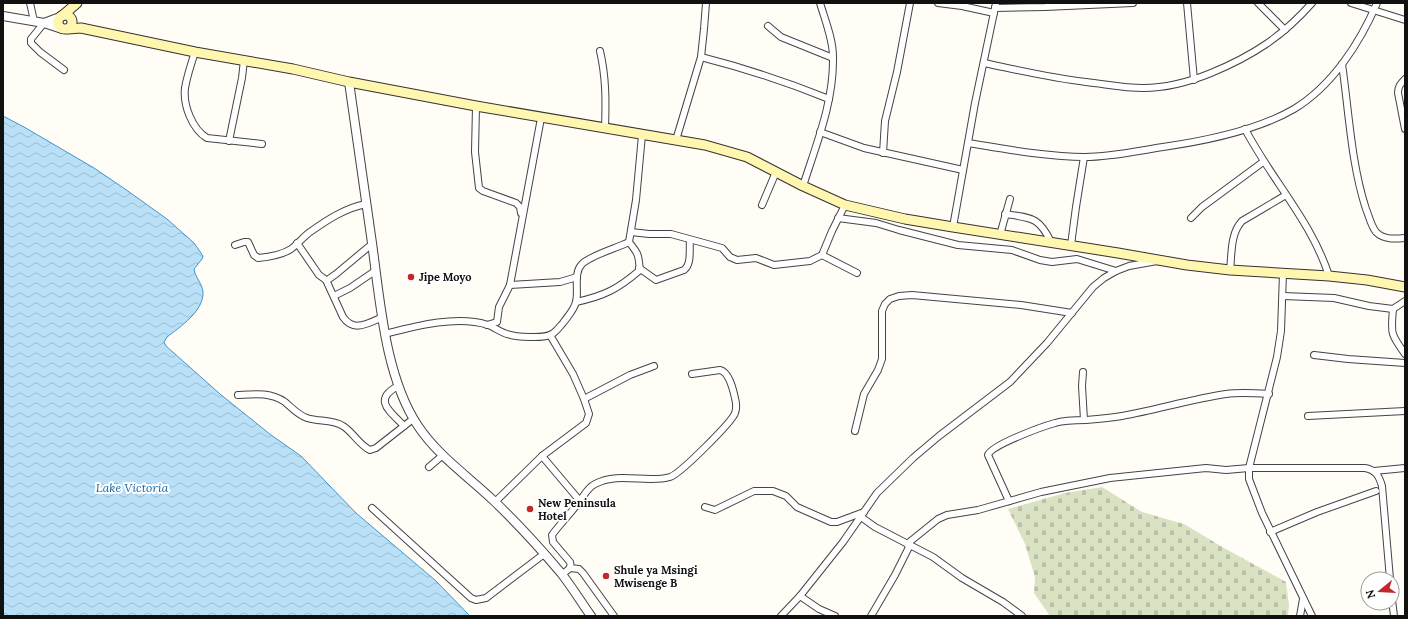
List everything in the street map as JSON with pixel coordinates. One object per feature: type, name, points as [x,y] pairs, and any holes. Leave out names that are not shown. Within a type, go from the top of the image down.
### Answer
[{"type":"main road","points":[[76,4],[66,22],[81,28],[195,52],[293,69],[349,82],[476,106],[712,147],[747,157],[803,186],[845,205],[874,212],[953,227],[1071,245],[1159,261],[1230,270],[1329,276],[1367,280],[1405,287]]},
{"type":"street","points":[[30,3],[34,21]]},
{"type":"street","points":[[676,140],[700,56],[706,3]]},
{"type":"street","points":[[803,186],[829,99],[833,58],[832,48],[820,3]]},
{"type":"street","points":[[883,152],[885,121],[897,72],[910,3]]},
{"type":"street","points":[[938,3],[995,8],[1133,3]]},
{"type":"street","points":[[1183,3],[1187,3],[1194,80]]},
{"type":"street","points":[[1258,3],[1285,30]]},
{"type":"street","points":[[984,63],[1060,79],[1143,88],[1178,85],[1194,80],[1249,56],[1270,43],[1312,3]]},
{"type":"street","points":[[1351,3],[1405,20]]},
{"type":"street","points":[[968,143],[1023,151],[1084,157],[1125,154],[1177,145],[1245,129],[1282,116],[1311,97],[1325,84],[1351,52],[1377,3]]},
{"type":"street","points":[[953,227],[995,8]]},
{"type":"street","points":[[3,16],[44,23],[66,22]]},
{"type":"street","points":[[44,23],[31,39],[31,44],[64,70]]},
{"type":"street","points":[[768,26],[781,37],[833,58]]},
{"type":"street","points":[[600,51],[605,81],[605,128]]},
{"type":"street","points":[[195,52],[185,89],[186,102],[194,126],[207,138],[262,144]]},
{"type":"street","points":[[700,56],[776,79],[829,99]]},
{"type":"street","points":[[229,141],[242,78],[244,60]]},
{"type":"street","points":[[1342,64],[1358,180],[1370,220],[1375,230],[1381,236],[1389,239],[1405,238]]},
{"type":"street","points":[[1405,79],[1401,83],[1398,93],[1405,129]]},
{"type":"street","points":[[349,82],[385,334],[392,367],[398,386],[413,419],[423,433],[443,455],[495,502],[544,554],[562,574],[591,616]]},
{"type":"street","points":[[476,106],[475,152],[479,188],[483,191],[518,204],[522,219]]},
{"type":"street","points":[[487,325],[497,322],[499,307],[510,285],[541,118]]},
{"type":"street","points":[[1245,129],[1263,162],[1302,218],[1325,262],[1329,276]]},
{"type":"street","points":[[820,132],[864,148],[963,170]]},
{"type":"street","points":[[576,302],[600,296],[612,291],[625,283],[640,270],[640,260],[637,252],[630,242],[636,200],[642,135]]},
{"type":"street","points":[[1071,245],[1084,157]]},
{"type":"street","points":[[1191,218],[1263,162]]},
{"type":"street","points":[[762,205],[776,172]]},
{"type":"street","points":[[1230,270],[1233,236],[1237,226],[1242,221],[1286,195]]},
{"type":"street","points":[[1000,235],[1010,200]]},
{"type":"street","points":[[235,245],[248,242],[254,255],[258,258],[280,254],[290,249],[330,218],[355,206],[366,204]]},
{"type":"street","points":[[631,232],[671,234],[722,248],[733,259],[737,260],[756,258],[774,265],[810,261],[822,255],[845,205]]},
{"type":"street","points":[[1005,214],[1029,218],[1037,221],[1046,230],[1051,242]]},
{"type":"street","points":[[838,218],[876,223],[958,245],[1012,250],[1040,260],[1052,262],[1077,259],[1116,271]]},
{"type":"street","points":[[639,268],[656,280],[684,270],[687,268],[689,263],[690,240]]},
{"type":"street","points":[[385,334],[416,326],[440,322],[467,322],[487,325],[514,336],[550,335],[557,330],[569,315],[576,302],[577,277],[579,268],[582,264],[589,259],[630,242]]},
{"type":"street","points":[[297,243],[319,275],[326,280],[346,321],[351,325],[361,326],[383,317]]},
{"type":"street","points":[[326,280],[336,274],[372,244]]},
{"type":"street","points":[[822,255],[857,273]]},
{"type":"street","points":[[781,616],[800,596],[843,542],[877,493],[913,458],[965,415],[1014,378],[1047,343],[1093,287],[1116,271],[1130,266],[1159,261]]},
{"type":"street","points":[[334,296],[350,288],[375,270]]},
{"type":"street","points":[[1283,273],[1281,331],[1278,351],[1248,476],[1270,532],[1312,616]]},
{"type":"street","points":[[510,285],[560,282],[577,277]]},
{"type":"street","points":[[855,431],[864,394],[878,370],[882,359],[882,311],[885,304],[890,299],[899,296],[938,297],[1021,305],[1072,313]]},
{"type":"street","points":[[1283,296],[1334,298],[1369,306],[1393,309],[1405,301]]},
{"type":"street","points":[[1393,309],[1392,332],[1405,354]]},
{"type":"street","points":[[495,502],[542,456],[586,423],[589,414],[573,374],[550,335]]},
{"type":"street","points":[[1314,355],[1405,363]]},
{"type":"street","points":[[584,399],[630,375],[654,366]]},
{"type":"street","points":[[570,568],[570,562],[553,542],[552,535],[580,502],[587,490],[594,484],[616,478],[656,478],[672,476],[690,462],[730,421],[735,413],[736,404],[734,392],[723,370],[692,374]]},
{"type":"street","points":[[1083,372],[1082,386],[1084,420]]},
{"type":"street","points":[[398,386],[388,392],[384,401],[387,407],[404,426]]},
{"type":"street","points":[[1009,501],[990,460],[988,455],[989,452],[1004,443],[1047,425],[1065,421],[1100,419],[1149,412],[1226,394],[1268,394]]},
{"type":"street","points":[[238,395],[272,395],[307,418],[334,422],[342,425],[370,450],[376,448],[413,419]]},
{"type":"street","points":[[1308,416],[1405,411]]},
{"type":"street","points":[[429,467],[443,455]]},
{"type":"street","points":[[542,456],[580,502]]},
{"type":"street","points":[[871,616],[895,575],[908,545],[938,519],[947,515],[978,510],[1041,492],[1110,478],[1200,468],[1226,470],[1249,468],[1365,468],[1374,471],[1405,468]]},
{"type":"street","points":[[1374,471],[1378,475],[1382,486],[1389,571]]},
{"type":"street","points":[[705,507],[716,509],[745,494],[761,490],[780,492],[797,507],[831,522],[837,522],[863,515]]},
{"type":"street","points":[[1270,532],[1329,507],[1376,491]]},
{"type":"street","points":[[372,508],[471,598],[476,600],[481,600],[492,595],[544,554]]},
{"type":"street","points":[[863,515],[875,527],[933,558],[962,578],[1003,602],[1022,616]]},
{"type":"street","points":[[562,574],[570,568],[579,569],[614,616]]},
{"type":"street","points":[[800,596],[819,609],[835,616]]},
{"type":"street","points":[[1300,616],[1304,599]]},
{"type":"green space","points":[[1102,487],[1142,512],[1184,524],[1286,582],[1289,605],[1288,616],[1050,616],[1034,593],[1035,577],[1025,544],[1008,509],[1065,493]]},
{"type":"water","name":"Lake Victoria","points":[[3,116],[94,168],[167,219],[194,243],[203,256],[194,269],[203,292],[202,299],[200,306],[190,318],[167,337],[164,342],[166,346],[220,394],[271,435],[301,456],[356,513],[436,581],[470,616],[3,616]]},
{"type":"place","name":"Jipe Moyo","points":[[411,277]]},
{"type":"place","name":"New Peninsula Hotel","points":[[530,509]]},
{"type":"place","name":"Shule ya Msingi Mwisenge B","points":[[606,576]]}]
